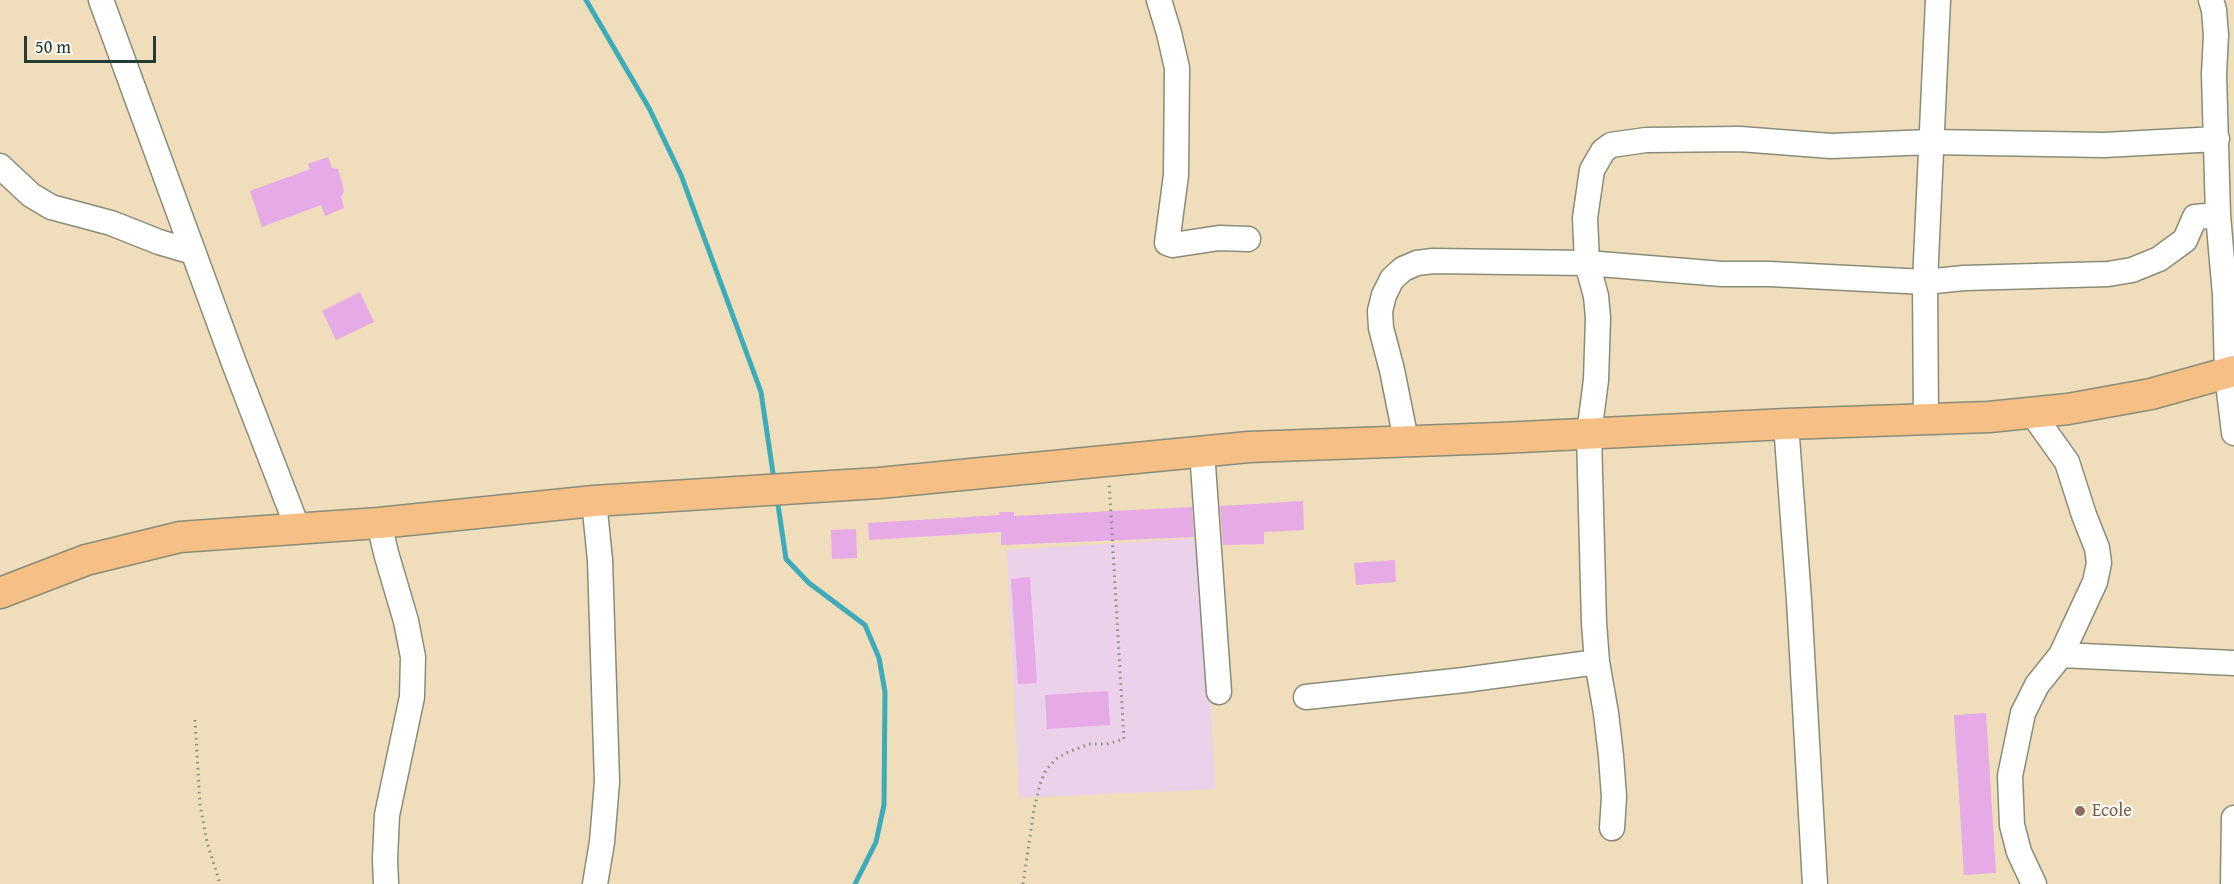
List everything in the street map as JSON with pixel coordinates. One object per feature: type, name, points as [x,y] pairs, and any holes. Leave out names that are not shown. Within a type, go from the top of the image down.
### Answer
[{"type":"main road","points":[[0,593],[86,560],[180,537],[379,523],[594,501],[879,483],[1108,459],[1260,447],[1989,417],[2068,409],[2151,394],[2230,373]]},
{"type":"street","points":[[100,0],[298,529]]},
{"type":"street","points":[[1159,0],[1170,33],[1177,68],[1176,176],[1166,240],[1171,246],[1219,238],[1248,238]]},
{"type":"street","points":[[1926,419],[1925,282],[1938,0]]},
{"type":"street","points":[[2211,0],[2216,34],[2214,74],[2218,215],[2234,433]]},
{"type":"street","points":[[1612,828],[1614,797],[1611,756],[1597,662],[1591,562],[1589,434],[1596,380],[1598,318],[1596,296],[1587,263],[1585,218],[1592,170],[1603,151],[1611,145],[1646,140],[1740,139],[1831,146],[1931,142],[2094,145],[2217,139]]},
{"type":"street","points":[[0,166],[31,195],[51,207],[111,223],[159,242],[193,252]]},
{"type":"street","points":[[1406,441],[1381,328],[1380,311],[1384,295],[1392,279],[1403,269],[1417,263],[1433,261],[1587,263],[1722,274],[1770,274],[1925,282],[1964,278],[2108,274],[2132,270],[2159,259],[2180,245],[2188,235],[2190,224],[2195,217],[2218,215]]},
{"type":"street","points":[[2032,412],[2067,462],[2097,548],[2099,563],[2095,582],[2061,655],[2037,685],[2023,713],[2010,776],[2012,825],[2019,852],[2034,884]]},
{"type":"street","points":[[1786,424],[1799,600],[1815,884]]},
{"type":"street","points":[[1202,451],[1220,692]]},
{"type":"street","points":[[594,501],[600,560],[607,782],[602,842],[595,884]]},
{"type":"street","points":[[379,523],[406,621],[413,657],[412,697],[387,815],[386,884]]},
{"type":"street","points":[[2061,655],[2234,663]]},
{"type":"street","points":[[1306,697],[1464,680],[1597,662]]},
{"type":"street","points":[[2233,884],[2234,818]]},
{"type":"path","points":[[1023,884],[1034,809],[1046,770],[1056,759],[1089,744],[1107,744],[1124,740],[1108,459]]},
{"type":"path","points":[[195,720],[200,804],[207,842],[220,884]]},
{"type":"shaded area","points":[[1202,538],[1215,789],[1019,798],[1007,550]]},
{"type":"building","points":[[328,157],[332,168],[338,169],[344,191],[341,197],[344,208],[325,216],[321,205],[262,227],[250,191],[310,169],[308,164]]},
{"type":"building","points":[[360,292],[374,322],[336,340],[322,311]]},
{"type":"building","points":[[1303,501],[1304,530],[1264,532],[1264,544],[1223,545],[1220,506]]},
{"type":"building","points":[[1192,507],[1194,537],[1001,545],[1001,532],[869,540],[868,523],[1000,515],[999,512],[1014,512],[1014,516]]},
{"type":"building","points":[[856,529],[857,558],[832,559],[831,530]]},
{"type":"building","points":[[1395,560],[1396,582],[1356,585],[1354,563]]},
{"type":"building","points":[[1030,577],[1037,683],[1018,684],[1011,579]]},
{"type":"building","points":[[1108,691],[1110,725],[1047,729],[1045,695]]},
{"type":"building","points":[[1986,713],[1996,873],[1964,875],[1954,715]]},
{"type":"waterway","points":[[586,0],[649,108],[681,175],[761,392],[774,480]]},
{"type":"waterway","points":[[777,498],[786,559],[809,583],[865,625],[879,658],[885,692],[884,805],[876,842],[855,884]]},
{"type":"place","name":"Ecole","points":[[2080,811]]}]
